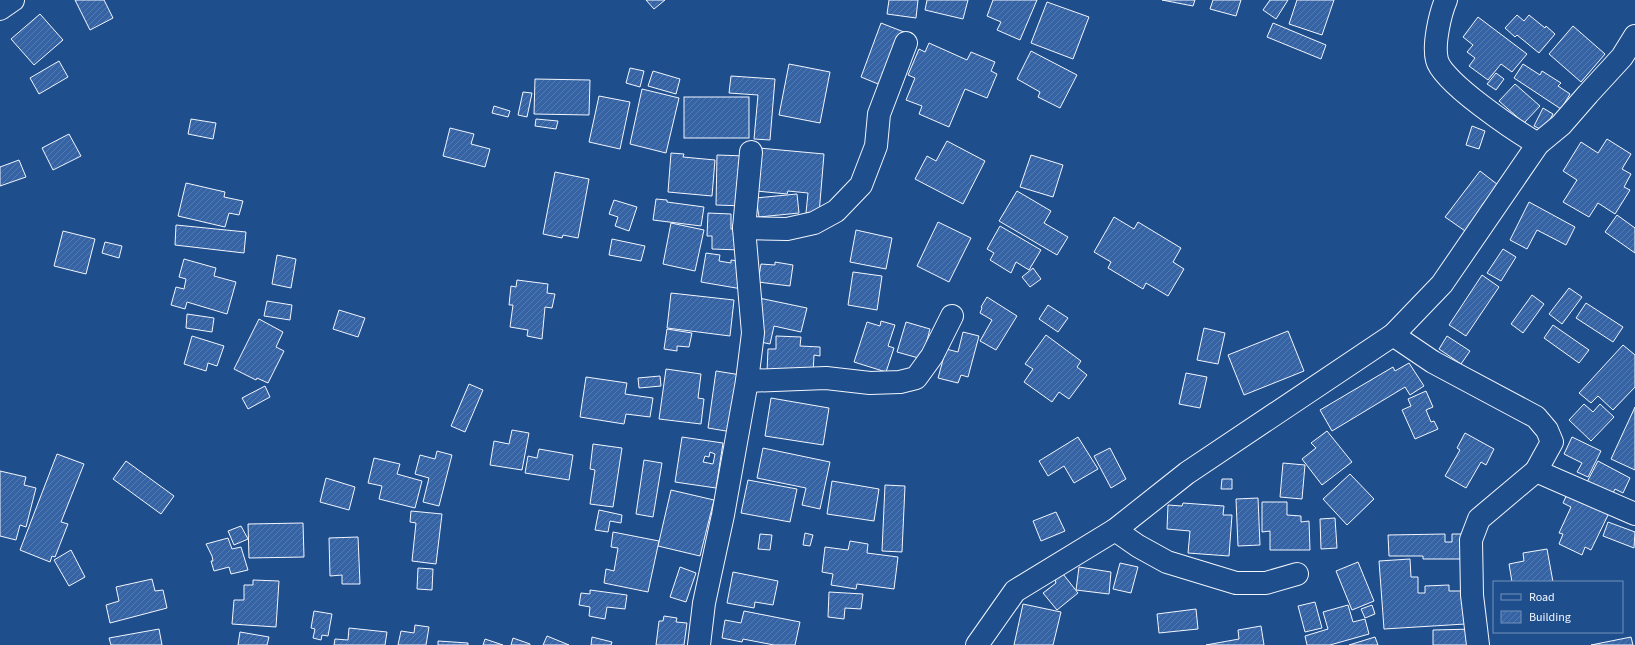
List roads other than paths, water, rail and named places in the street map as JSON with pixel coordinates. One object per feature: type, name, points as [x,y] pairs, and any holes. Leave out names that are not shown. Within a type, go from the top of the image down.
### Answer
[{"type":"street","points":[[0,9],[13,0]]},
{"type":"street","points":[[1446,0],[1442,8],[1435,48],[1437,61],[1444,72],[1461,89],[1514,130],[1538,144]]},
{"type":"street","points":[[977,645],[1015,591],[1115,530],[1187,473],[1393,335],[1442,284],[1538,144],[1561,125],[1622,57],[1635,36]]},
{"type":"street","points":[[744,228],[787,229],[814,223],[836,211],[861,185],[876,146],[879,114],[906,43]]},
{"type":"street","points":[[700,645],[704,603],[723,515],[748,381],[753,333],[744,228],[751,152]]},
{"type":"street","points":[[748,381],[826,378],[870,383],[900,382],[916,378],[932,356],[952,316]]},
{"type":"street","points":[[1393,335],[1433,362],[1536,418],[1547,430],[1552,442],[1536,471],[1479,520],[1471,540],[1472,595],[1478,645]]},
{"type":"street","points":[[1536,471],[1635,514]]},
{"type":"street","points":[[1115,530],[1138,546],[1167,562],[1236,583],[1266,583],[1297,574]]}]
